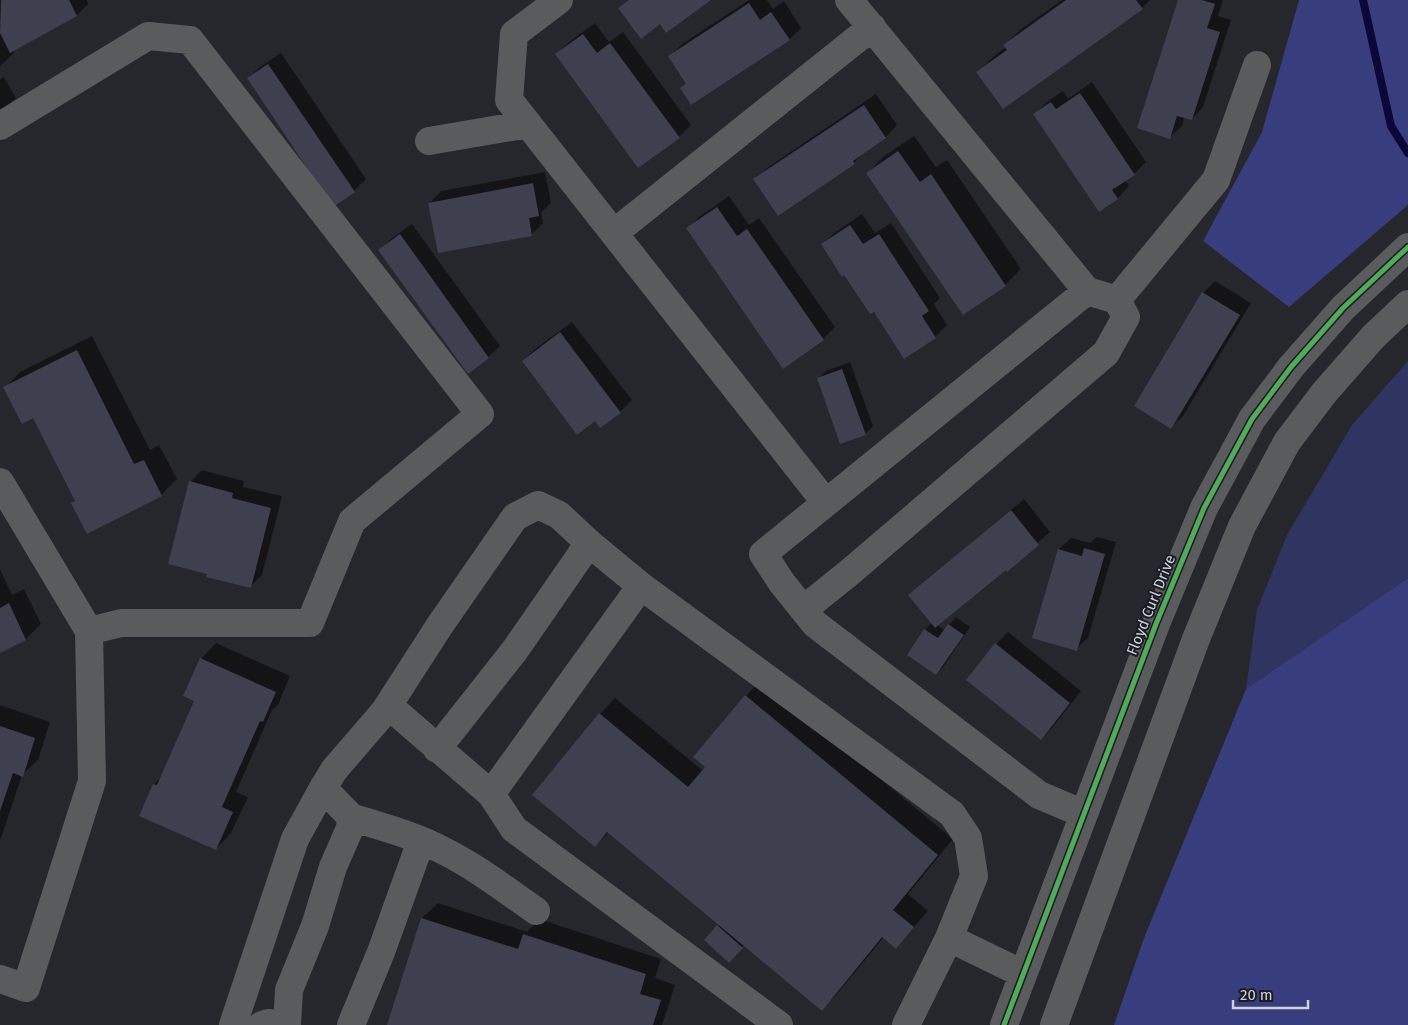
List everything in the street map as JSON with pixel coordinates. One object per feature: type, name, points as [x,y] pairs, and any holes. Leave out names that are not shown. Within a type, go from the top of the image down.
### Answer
[{"type":"street","points":[[559,0],[514,34],[509,100],[826,503]]},
{"type":"street","points":[[804,609],[850,572],[1106,353],[1126,317],[1117,300],[1087,291],[850,0]]},
{"type":"street","points":[[614,232],[872,27]]},
{"type":"street","points":[[0,126],[148,36],[190,40],[480,414],[352,521],[310,623],[121,624],[88,631]]},
{"type":"street","points":[[1117,300],[1216,180],[1258,64]]},
{"type":"street","points":[[429,141],[528,124]]},
{"type":"street","name":"Floyd Curl Drive","points":[[1004,1025],[1156,624],[1204,508],[1252,420],[1291,367],[1342,308],[1408,247]]},
{"type":"street","points":[[1084,814],[1039,795],[815,624],[782,583],[763,554],[1087,291]]},
{"type":"street","points":[[1054,1025],[1192,648],[1242,526],[1287,442],[1318,400],[1372,338],[1408,304]]},
{"type":"street","points":[[0,482],[88,631],[92,781],[26,988],[0,979]]},
{"type":"street","points":[[233,1025],[294,839],[334,770],[389,706],[440,625],[514,517],[538,506],[559,515],[588,543],[640,586],[952,814],[968,838],[974,876],[949,938],[906,1025]]},
{"type":"street","points":[[437,749],[515,650],[588,543]]},
{"type":"street","points":[[491,794],[640,586]]},
{"type":"street","points":[[389,706],[491,794],[514,829],[779,1025]]},
{"type":"street","points":[[324,788],[351,817],[442,849],[466,863],[536,911]]},
{"type":"street","points":[[262,1025],[268,1023],[286,1025],[289,990],[315,926],[333,866],[350,828],[351,817]]},
{"type":"street","points":[[351,1025],[381,952],[421,841]]},
{"type":"street","points":[[949,938],[1023,974]]},
{"type":"shaded area","points":[[1299,0],[1408,0],[1408,205],[1289,307],[1203,241],[1262,132]]},
{"type":"shaded area","points":[[1408,361],[1408,578],[1246,689],[1257,610],[1287,535],[1352,425]]},
{"type":"shaded area","points":[[1408,578],[1408,1025],[1114,1025],[1144,938],[1246,689]]},
{"type":"building","points":[[1,0],[69,0],[77,16],[10,53],[0,33]]},
{"type":"building","points":[[629,0],[711,0],[666,33],[660,24],[641,39],[618,8]]},
{"type":"building","points":[[1066,0],[1136,0],[1143,9],[1003,109],[976,72],[1007,50],[1003,45]]},
{"type":"building","points":[[1178,0],[1202,0],[1215,4],[1207,28],[1220,32],[1192,120],[1177,116],[1170,139],[1137,128]]},
{"type":"building","points":[[749,3],[760,20],[771,12],[790,40],[691,105],[680,88],[686,84],[668,56]]},
{"type":"building","points":[[583,34],[597,53],[610,43],[680,138],[638,168],[555,54]]},
{"type":"building","points":[[268,64],[355,192],[333,207],[247,78]]},
{"type":"building","points":[[1080,93],[1135,175],[1112,190],[1118,199],[1099,212],[1033,114],[1051,102],[1056,109]]},
{"type":"building","points":[[864,105],[886,138],[853,161],[855,164],[778,216],[753,179]]},
{"type":"building","points":[[898,151],[920,182],[931,174],[1006,286],[963,315],[866,173]]},
{"type":"building","points":[[533,183],[539,216],[529,218],[532,236],[438,253],[428,203]]},
{"type":"building","points":[[717,207],[737,236],[747,229],[824,340],[783,369],[686,228]]},
{"type":"building","points":[[850,225],[863,244],[879,234],[929,311],[922,316],[936,338],[904,359],[874,312],[870,314],[844,275],[842,277],[821,244]]},
{"type":"building","points":[[400,234],[489,358],[468,374],[378,250]]},
{"type":"building","points":[[1202,292],[1240,315],[1171,429],[1134,406]]},
{"type":"building","points":[[560,332],[621,413],[600,428],[595,421],[577,435],[522,361]]},
{"type":"building","points":[[77,350],[134,464],[144,460],[162,496],[87,534],[71,503],[75,501],[33,418],[22,424],[3,387]]},
{"type":"building","points":[[842,369],[866,435],[840,444],[817,378]]},
{"type":"building","points":[[189,481],[233,493],[232,498],[271,508],[251,588],[206,577],[207,574],[168,564]]},
{"type":"building","points":[[1011,510],[1039,545],[935,628],[908,595]]},
{"type":"building","points":[[1084,548],[1105,554],[1077,651],[1032,638],[1058,549],[1082,556]]},
{"type":"building","points":[[9,603],[26,640],[0,653],[0,608]]},
{"type":"building","points":[[948,624],[964,635],[936,675],[907,655],[924,629],[938,638]]},
{"type":"building","points":[[995,643],[1070,703],[1041,740],[966,680]]},
{"type":"building","points":[[200,658],[276,692],[263,722],[260,721],[222,807],[233,812],[216,850],[139,816],[153,784],[157,785],[194,701],[183,696]]},
{"type":"building","points":[[745,695],[938,855],[893,910],[914,927],[896,949],[882,937],[822,1011],[607,832],[595,847],[532,795],[599,713],[688,787],[705,767],[693,757]]},
{"type":"building","points":[[0,726],[35,738],[23,777],[13,773],[0,811]]},
{"type":"building","points":[[421,918],[518,949],[523,934],[646,974],[640,994],[661,1000],[653,1025],[387,1025]]},
{"type":"building","points":[[717,925],[743,948],[729,963],[704,940]]},
{"type":"waterway","points":[[1363,0],[1391,126],[1408,153]]},
{"type":"cycle path","points":[[1004,1025],[1156,624],[1204,508],[1252,419],[1291,367],[1343,308],[1408,247]]}]
